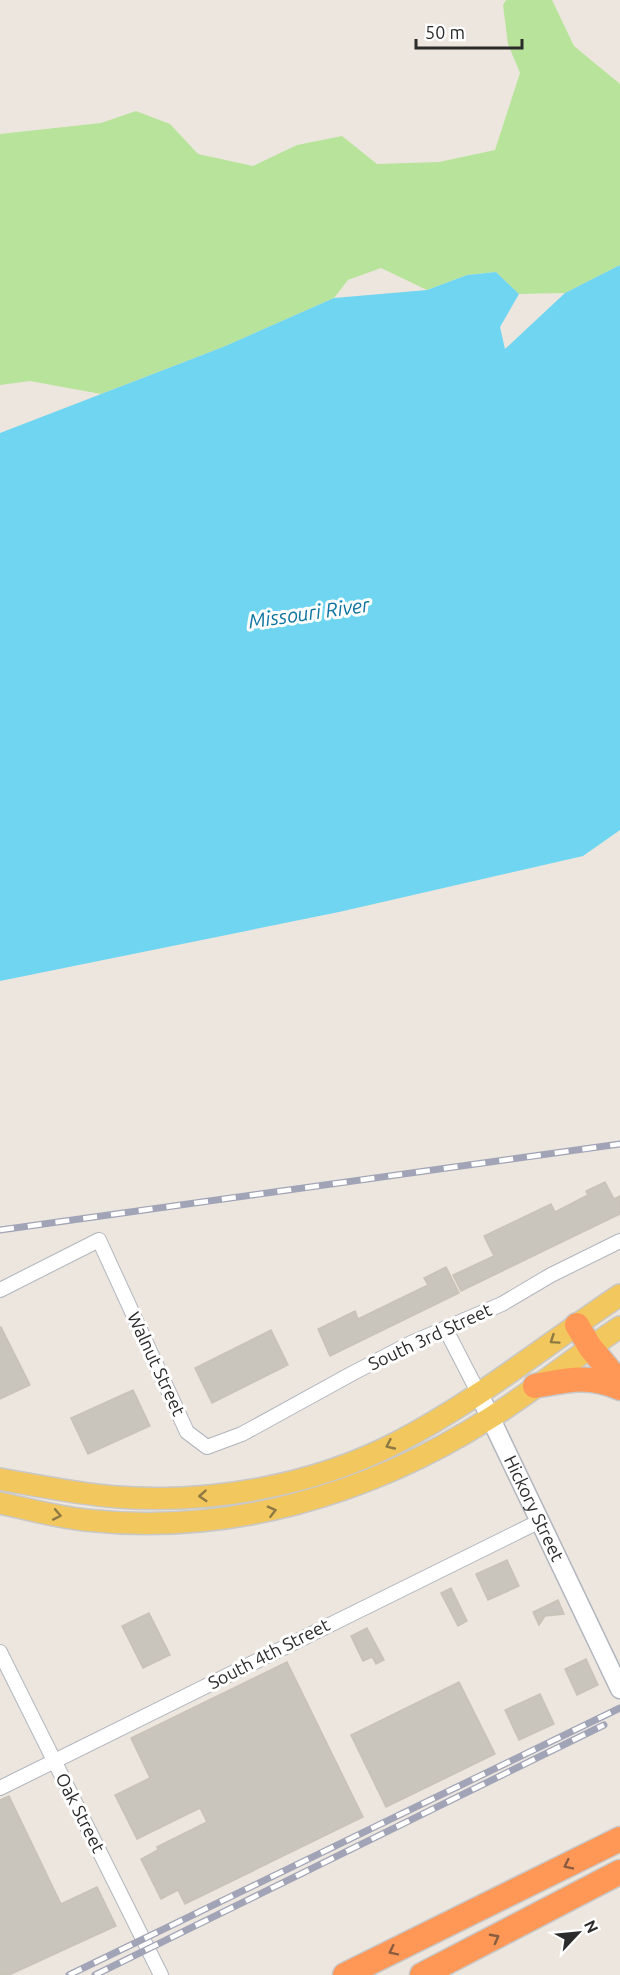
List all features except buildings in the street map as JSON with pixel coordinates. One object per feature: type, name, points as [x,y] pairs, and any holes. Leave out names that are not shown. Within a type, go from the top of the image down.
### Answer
[{"type":"highway","points":[[577,1325],[594,1344],[620,1383]]},
{"type":"highway","points":[[594,1344],[620,1361]]},
{"type":"highway","points":[[535,1386],[578,1378],[607,1382],[620,1388]]},
{"type":"highway","points":[[345,1975],[620,1839]]},
{"type":"highway","points":[[422,1975],[438,1970],[620,1872]]},
{"type":"main road","points":[[0,1479],[117,1497],[171,1498],[234,1493],[292,1481],[347,1465],[395,1443],[477,1392],[620,1295]]},
{"type":"main road","points":[[0,1503],[84,1520],[145,1524],[215,1520],[265,1513],[332,1495],[399,1468],[490,1418],[620,1327]]},
{"type":"street","name":"Walnut Street","points":[[0,1290],[99,1240],[187,1432],[207,1447],[242,1434]]},
{"type":"street","name":"South 3rd Street","points":[[242,1434],[353,1373],[445,1328],[502,1304],[550,1275],[620,1241]]},
{"type":"street","name":"Hickory Street","points":[[445,1328],[620,1689]]},
{"type":"street","name":"South 4th Street","points":[[0,1788],[55,1763],[390,1593],[538,1522]]},
{"type":"street","name":"Oak Street","points":[[0,1652],[161,1975]]},
{"type":"green space","points":[[506,0],[552,0],[574,46],[620,84],[620,265],[565,293],[519,294],[496,272],[467,275],[427,290],[381,268],[348,280],[334,298],[223,347],[101,394],[30,381],[0,385],[0,134],[101,123],[136,111],[170,124],[198,154],[253,166],[297,145],[342,136],[377,164],[439,162],[495,150],[520,73],[508,44],[503,5]]},
{"type":"water","name":"Missouri River","points":[[620,265],[620,830],[583,856],[339,912],[0,981],[0,433],[223,347],[334,298],[427,290],[467,275],[496,272],[519,294],[500,327],[505,349],[565,293]]},
{"type":"railway","points":[[0,1230],[620,1144]]},
{"type":"railway","points":[[69,1975],[620,1708]]},
{"type":"railway","points":[[95,1975],[604,1725]]}]
